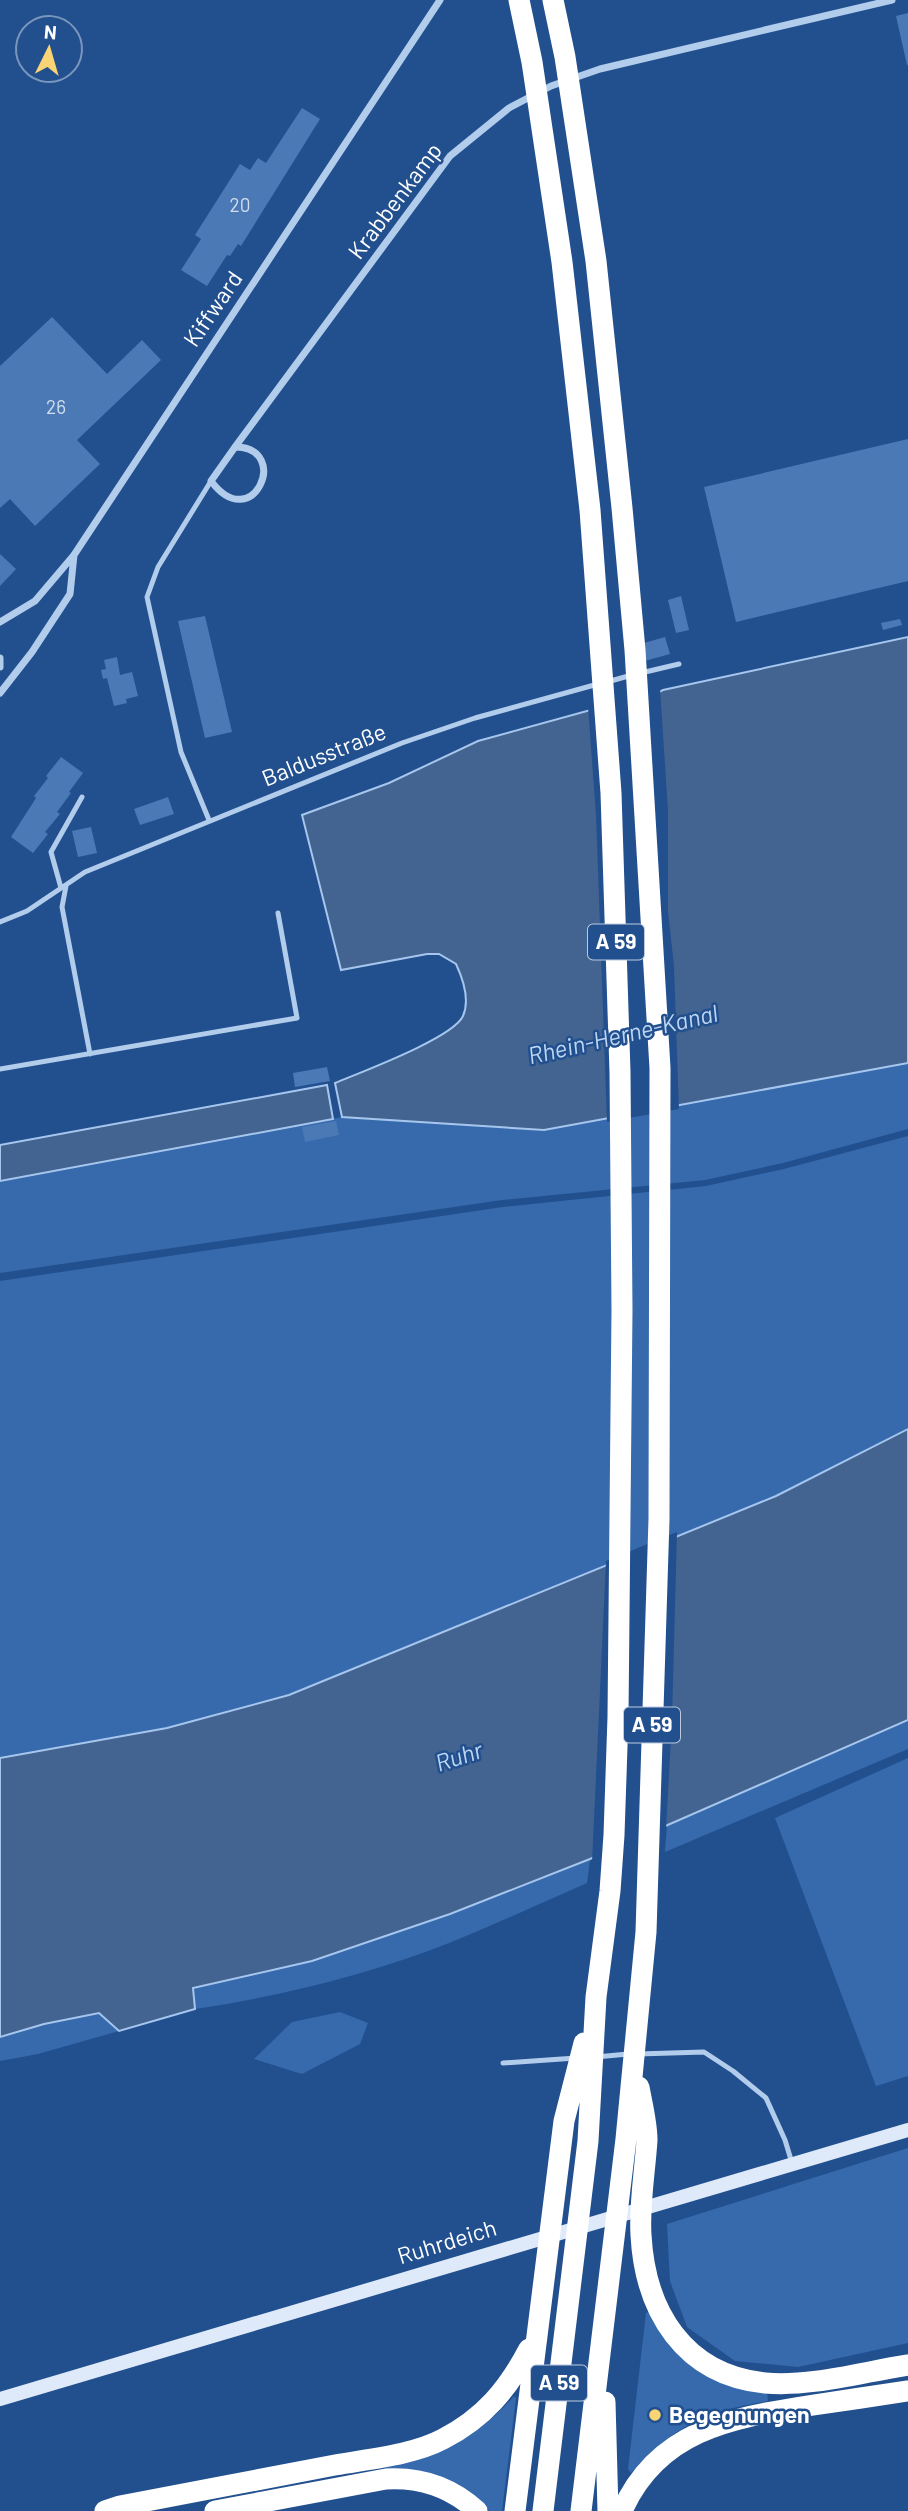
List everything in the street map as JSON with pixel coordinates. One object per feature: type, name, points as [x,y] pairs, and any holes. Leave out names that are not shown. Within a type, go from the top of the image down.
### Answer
[{"type":"highway","name":"A 59","points":[[519,0],[532,62],[562,262],[590,510],[611,793],[620,1072],[622,1310],[618,1717],[610,1891],[596,1997],[588,2141],[543,2511]]},
{"type":"highway","name":"A 59","points":[[553,0],[565,57],[596,261],[622,508],[635,663],[660,1068],[659,1519],[646,1932],[614,2244],[580,2511]]},
{"type":"highway","points":[[515,2511],[564,2121],[596,1997]]},
{"type":"highway","points":[[634,2057],[647,2136],[640,2237],[647,2283],[657,2309],[682,2345],[723,2373],[767,2383],[799,2382],[908,2365]]},
{"type":"highway","points":[[105,2511],[382,2456],[440,2441],[480,2416],[494,2403],[515,2375],[535,2338]]},
{"type":"highway","points":[[603,2340],[608,2511]]},
{"type":"highway","points":[[622,2511],[640,2478],[661,2457],[685,2439],[707,2428],[768,2412],[908,2391]]},
{"type":"highway","points":[[215,2511],[386,2479],[405,2478],[447,2489],[477,2511]]},
{"type":"main road","name":"Ruhrdeich","points":[[0,2399],[908,2130]]},
{"type":"street","name":"Kiffward","points":[[0,622],[35,601],[74,555],[440,0]]},
{"type":"street","name":"Krabbenkamp","points":[[211,481],[450,156],[509,108],[551,86],[600,69],[892,0]]},
{"type":"street","points":[[211,481],[225,496],[233,499],[253,495],[260,489],[265,471],[262,463],[251,451],[235,447]]},
{"type":"street","points":[[0,693],[32,652],[70,594],[74,555]]},
{"type":"street","points":[[0,658],[0,667]]},
{"type":"lane","points":[[209,820],[181,752],[147,597],[158,566],[211,481]]},
{"type":"lane","name":"Baldusstraße","points":[[0,922],[27,911],[85,872],[402,743],[475,718],[679,664]]},
{"type":"lane","points":[[82,797],[51,852],[63,886],[62,907],[90,1054]]},
{"type":"lane","points":[[0,1069],[296,1018],[278,913]]},
{"type":"lane","points":[[503,2063],[672,2051],[704,2053],[733,2071],[766,2098],[792,2163]]},
{"type":"shaded area","points":[[908,1063],[908,1129],[783,1163],[705,1180],[502,1200],[0,1273],[0,1181],[342,1117],[544,1130]]},
{"type":"shaded area","points":[[908,1136],[908,1429],[776,1496],[289,1695],[167,1728],[0,1758],[0,1281],[503,1207],[706,1186],[784,1169]]},
{"type":"shaded area","points":[[908,1720],[908,1749],[665,1852],[667,1825]]},
{"type":"shaded area","points":[[908,1758],[908,2076],[876,2086],[775,1818]]},
{"type":"shaded area","points":[[590,1859],[587,1883],[449,1943],[324,1983],[195,2009],[192,1988],[312,1961],[450,1914]]},
{"type":"shaded area","points":[[340,2012],[368,2023],[360,2044],[302,2074],[254,2059],[292,2022]]},
{"type":"shaded area","points":[[99,2013],[119,2031],[38,2054],[0,2061],[0,2037],[44,2024]]},
{"type":"shaded area","points":[[908,2148],[908,2343],[798,2367],[735,2361],[687,2327],[670,2281],[667,2224]]},
{"type":"shaded area","points":[[649,2312],[661,2332],[685,2358],[712,2374],[767,2393],[768,2401],[726,2410],[692,2423],[661,2443],[631,2473],[628,2469],[646,2313]]},
{"type":"shaded area","points":[[514,2396],[516,2398],[502,2511],[489,2511],[468,2490],[443,2478],[415,2472],[386,2471],[385,2466],[470,2433],[500,2411]]},
{"type":"water","name":"Rhein-Herne-Kanal","points":[[908,637],[908,1063],[544,1130],[342,1117],[335,1083],[405,1054],[456,1025],[463,1016],[466,996],[456,964],[439,954],[341,970],[302,815],[389,783],[478,741],[616,703],[658,700],[657,693],[663,690]]},
{"type":"water","points":[[327,1085],[333,1119],[0,1181],[0,1145]]},
{"type":"water","name":"Ruhr","points":[[908,1429],[908,1720],[590,1859],[450,1914],[312,1961],[193,1988],[195,2009],[119,2031],[99,2013],[44,2024],[0,2037],[0,1758],[167,1728],[289,1695],[776,1496]]},
{"type":"pier","points":[[660,688],[668,811],[668,911],[674,966],[679,1109],[607,1122],[596,815],[588,707],[615,699],[654,697],[655,691]]},
{"type":"pier","points":[[677,1532],[666,1830],[592,1862],[606,1561]]},
{"type":"building","points":[[908,13],[908,65],[907,65],[896,16]]},
{"type":"building","points":[[302,108],[320,119],[241,246],[238,244],[230,256],[227,255],[207,286],[181,270],[201,239],[195,235],[240,164],[250,170],[258,158],[266,163]]},
{"type":"building","points":[[52,317],[107,374],[142,340],[161,360],[77,440],[100,464],[35,526],[10,499],[0,508],[0,366]]},
{"type":"building","points":[[908,439],[908,581],[736,622],[704,487]]},
{"type":"building","points":[[0,554],[16,569],[0,586]]},
{"type":"building","points":[[681,596],[689,630],[676,633],[668,600]]},
{"type":"building","points":[[205,616],[232,732],[205,738],[178,621]]},
{"type":"building","points":[[900,619],[902,625],[883,630],[881,623]]},
{"type":"building","points":[[665,637],[670,654],[641,662],[637,645]]},
{"type":"building","points":[[117,657],[120,675],[132,672],[138,696],[126,699],[127,703],[114,706],[107,678],[103,679],[101,670],[106,669],[104,660]]},
{"type":"building","points":[[61,757],[83,773],[57,812],[60,814],[45,832],[48,834],[33,853],[11,837],[36,798],[34,796],[48,778],[46,776]]},
{"type":"building","points":[[168,797],[174,814],[140,825],[134,809]]},
{"type":"building","points":[[91,827],[97,853],[78,857],[72,831]]},
{"type":"building","points":[[327,1067],[330,1081],[295,1087],[293,1073]]},
{"type":"building","points":[[336,1121],[339,1135],[305,1142],[302,1127]]},
{"type":"place","name":"Begegnungen","points":[[655,2415]]}]
